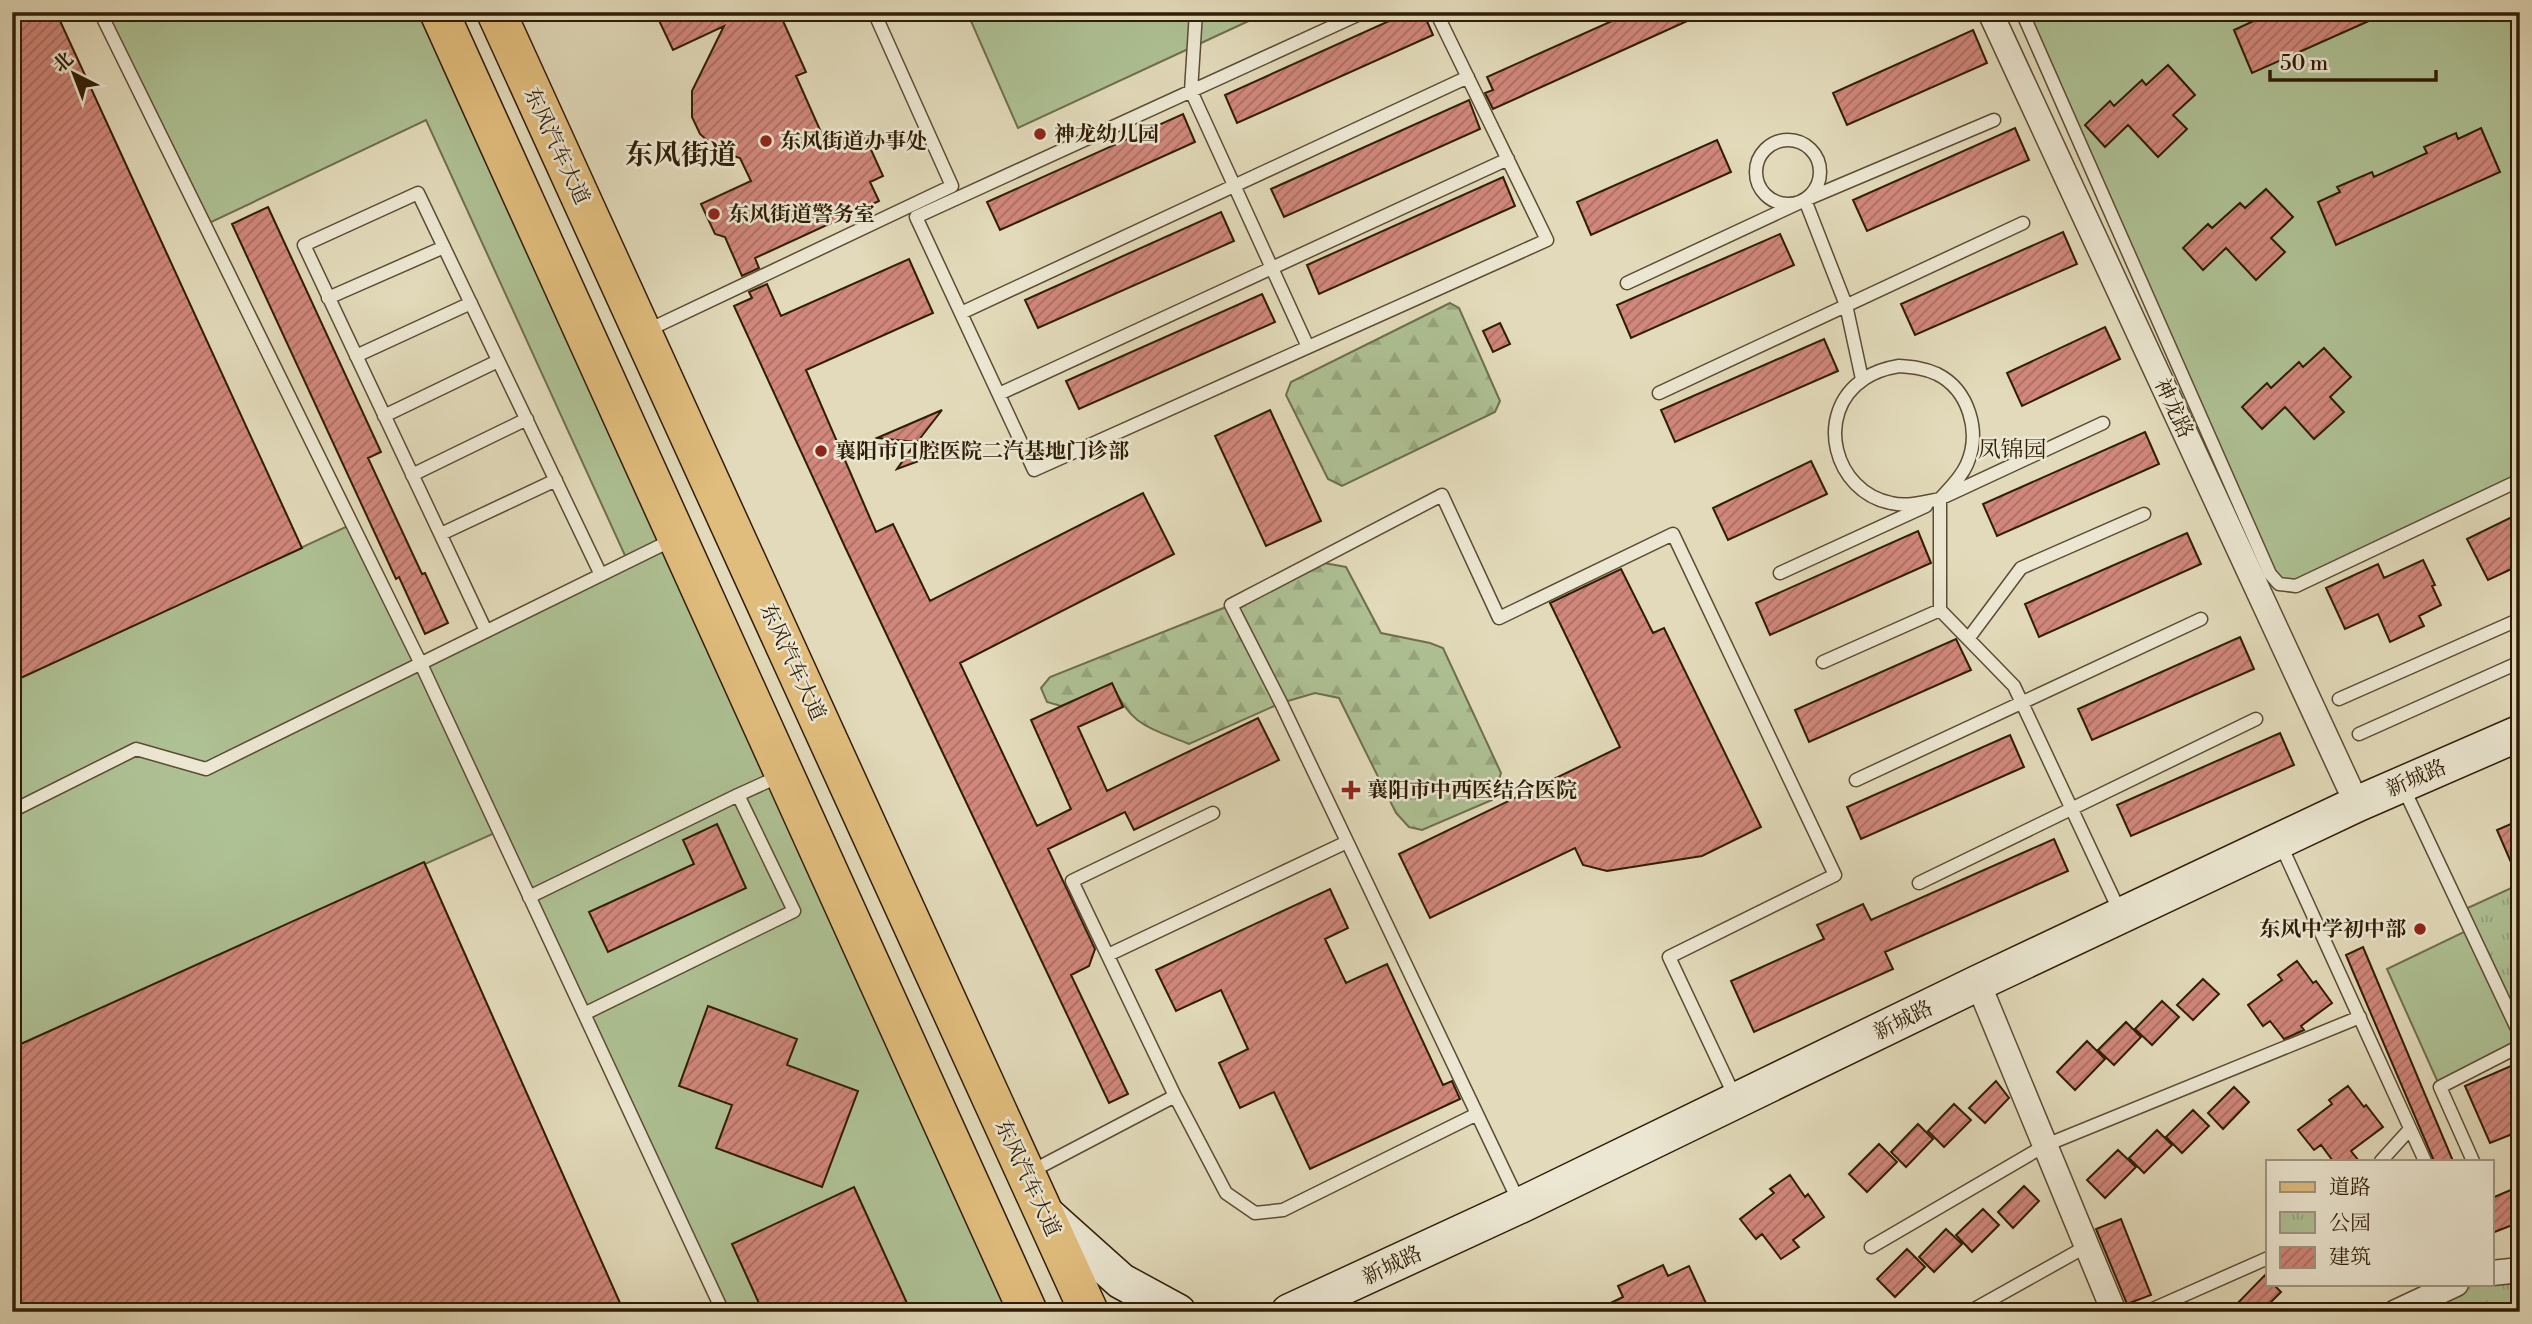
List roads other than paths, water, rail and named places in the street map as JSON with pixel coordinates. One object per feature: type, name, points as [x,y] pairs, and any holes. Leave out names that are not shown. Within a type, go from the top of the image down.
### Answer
[{"type":"main road","points":[[439,12],[1028,1312]]},
{"type":"main road","name":"东风汽车大道","points":[[496,12],[1089,1312]]},
{"type":"street","name":"神龙路","points":[[1990,12],[2357,804]]},
{"type":"street","name":"新城路","points":[[1289,1312],[1521,1205],[2279,840],[2520,733]]},
{"type":"street","points":[[1979,983],[2114,1312]]},
{"type":"street","points":[[1043,1211],[1121,1281],[1178,1312]]},
{"type":"street","points":[[2494,1273],[2520,1270]]},
{"type":"street","points":[[2396,1312],[2452,1286]]},
{"type":"lane","points":[[100,12],[421,664],[723,1312]]},
{"type":"lane","points":[[642,333],[952,186],[874,12]]},
{"type":"lane","points":[[1196,12],[1191,91],[1308,346]]},
{"type":"lane","points":[[1364,12],[916,217],[1034,470],[1547,240],[1436,12]]},
{"type":"lane","points":[[2022,12],[2270,574],[2279,584],[2296,586],[2520,480]]},
{"type":"lane","points":[[961,313],[1468,77]]},
{"type":"lane","points":[[1628,283],[1805,200],[1818,184],[1819,164],[1815,154],[1807,147],[1788,140],[1778,142],[1768,147],[1757,165],[1756,176],[1765,195],[1784,204],[1795,204],[1805,200],[1994,120]]},
{"type":"lane","points":[[999,394],[1508,159]]},
{"type":"lane","points":[[486,631],[304,245],[418,193],[601,575]]},
{"type":"lane","points":[[1805,200],[1846,305],[1862,379]]},
{"type":"lane","points":[[1658,393],[2023,223]]},
{"type":"lane","points":[[328,298],[444,247]]},
{"type":"lane","points":[[356,355],[471,303]]},
{"type":"lane","points":[[384,416],[498,360]]},
{"type":"lane","points":[[1940,499],[1916,504],[1892,504],[1871,497],[1852,482],[1846,473],[1840,463],[1834,440],[1836,417],[1846,396],[1862,379],[1880,370],[1899,366],[1919,367],[1938,374],[1955,387],[1967,405],[1973,425],[1973,446],[1966,466],[1940,499],[1940,610],[2014,686],[2122,915]]},
{"type":"lane","points":[[412,475],[527,419]]},
{"type":"lane","points":[[1780,573],[2103,424]]},
{"type":"lane","points":[[441,534],[555,480]]},
{"type":"lane","points":[[1521,1205],[1231,604],[1442,495],[1499,618],[1673,534],[1835,875],[1669,957],[1737,1100]]},
{"type":"lane","points":[[1968,639],[2021,568],[2144,514]]},
{"type":"lane","points":[[12,811],[135,749],[206,769],[677,538]]},
{"type":"lane","points":[[1823,662],[1940,610]]},
{"type":"lane","points":[[1856,780],[2200,619]]},
{"type":"lane","points":[[2339,699],[2520,619]]},
{"type":"lane","points":[[2359,734],[2520,662]]},
{"type":"lane","points":[[1919,883],[2256,719]]},
{"type":"lane","points":[[529,897],[785,774]]},
{"type":"lane","points":[[2401,785],[2520,1035]]},
{"type":"lane","points":[[584,1014],[794,911],[738,795]]},
{"type":"lane","points":[[1213,813],[1072,881],[1175,1096],[1226,1193],[1255,1213],[1283,1210],[1478,1114]]},
{"type":"lane","points":[[2279,840],[2425,1160]]},
{"type":"lane","points":[[1108,955],[1347,842]]},
{"type":"lane","points":[[1871,1247],[2046,1145],[2360,1017]]},
{"type":"lane","points":[[2473,1160],[2440,1087],[2520,1046]]},
{"type":"lane","points":[[1026,1174],[1175,1096]]},
{"type":"lane","points":[[2382,1160],[2410,1129]]},
{"type":"lane","points":[[1969,1312],[2087,1246]]},
{"type":"lane","points":[[2146,1312],[2266,1259]]},
{"type":"place","name":"神龙幼儿园","points":[[1040,134]]},
{"type":"place","name":"东风街道办事处","points":[[766,141]]},
{"type":"place","name":"东风街道警务室","points":[[714,214]]},
{"type":"place","name":"襄阳市口腔医院二汽基地门诊部","points":[[821,451]]},
{"type":"place","name":"襄阳市中西医结合医院","points":[[1351,790]]},
{"type":"place","name":"东风中学初中部","points":[[2420,929]]},
{"type":"district","name":"东风街道","points":[[681,154]]},
{"type":"district","name":"凤锦园","points":[[2012,449]]}]
